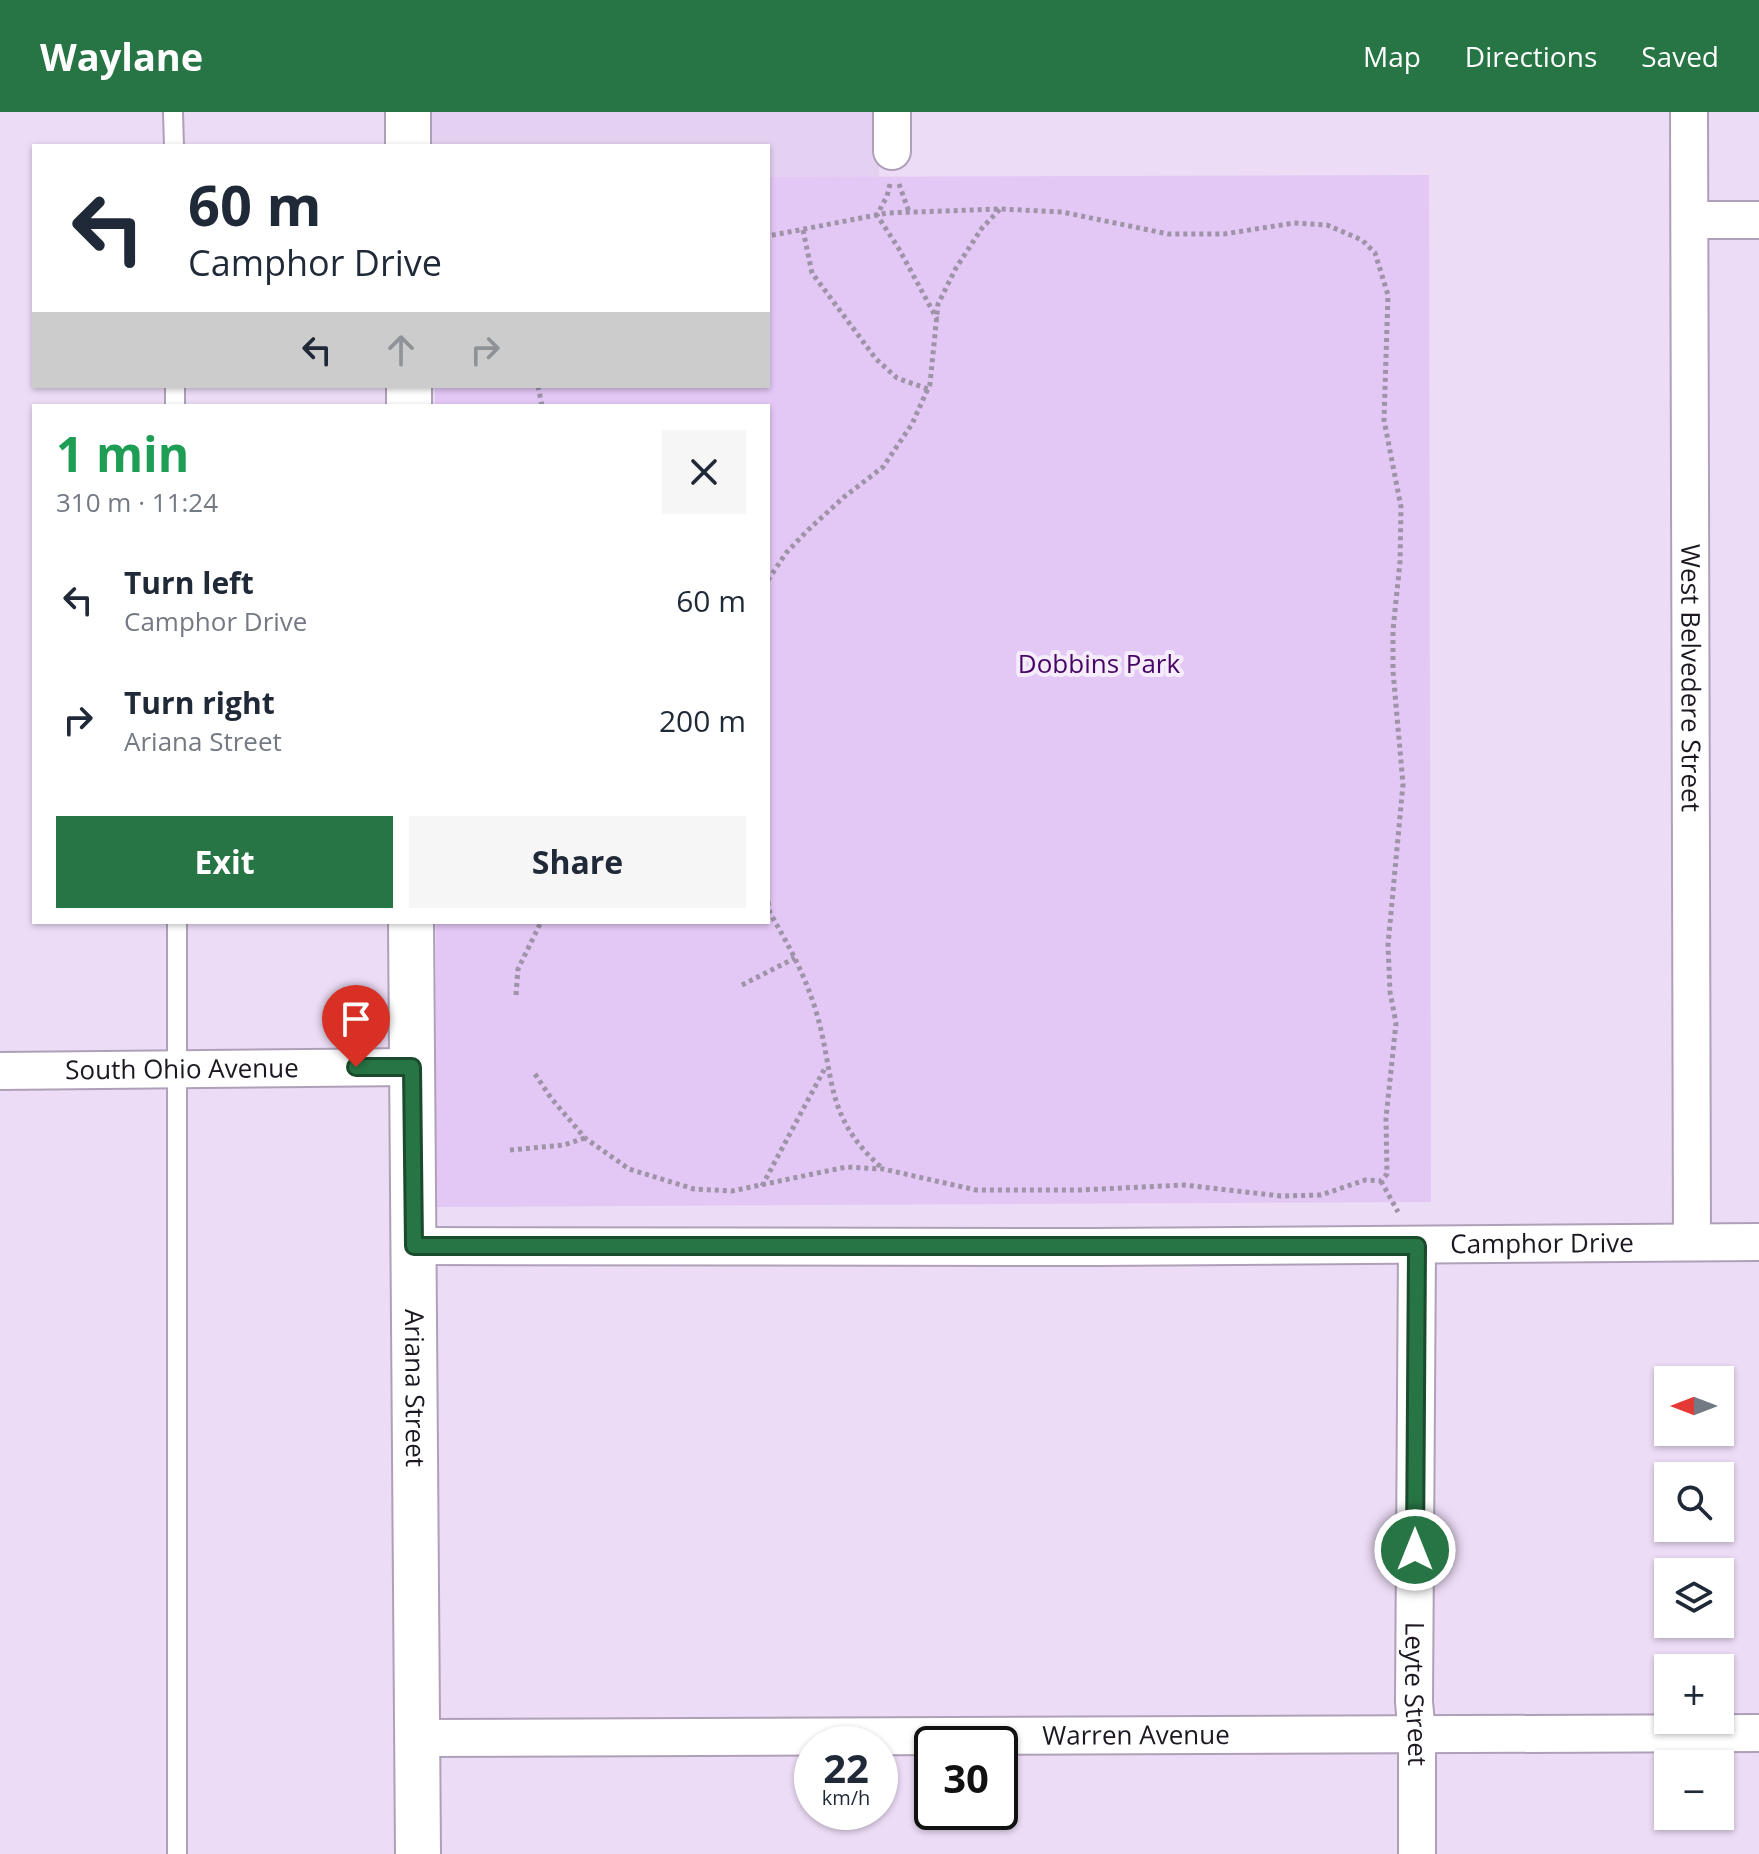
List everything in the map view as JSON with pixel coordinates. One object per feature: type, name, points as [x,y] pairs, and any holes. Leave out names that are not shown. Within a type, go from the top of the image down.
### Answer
[{"type":"street","points":[[408,112],[408,144]]},
{"type":"street","points":[[892,112],[893,160]]},
{"type":"street","name":"West Belvedere Street","points":[[1689,112],[1692,1242]]},
{"type":"street","points":[[1690,220],[1759,220]]},
{"type":"street","name":"Ariana Street","points":[[411,924],[418,1854]]},
{"type":"street","name":"South Ohio Avenue","points":[[0,1071],[412,1067]]},
{"type":"street","name":"Camphor Drive","points":[[414,1246],[1417,1246],[1759,1242]]},
{"type":"street","name":"Leyte Street","points":[[1417,1246],[1414,1702],[1417,1854]]},
{"type":"street","name":"Warren Avenue","points":[[418,1738],[1759,1733]]},
{"type":"lane","points":[[173,112],[174,144]]},
{"type":"lane","points":[[177,924],[177,1854]]},
{"type":"path","points":[[893,160],[909,212]]},
{"type":"path","points":[[877,215],[887,196],[893,160]]},
{"type":"path","points":[[770,577],[786,553],[808,530],[883,467],[912,424],[928,389],[936,347],[938,304],[956,268],[982,228],[1000,209]]},
{"type":"path","points":[[535,1074],[585,1138],[629,1169],[694,1189],[732,1191],[761,1187],[809,1173],[846,1167],[883,1169],[976,1190],[1080,1190],[1184,1185],[1281,1196],[1321,1195],[1365,1180],[1381,1181],[1387,1174],[1386,1118],[1396,1023],[1390,992],[1388,945],[1403,784],[1393,671],[1401,507],[1384,420],[1388,295],[1375,253],[1362,240],[1327,225],[1294,223],[1224,234],[1168,234],[1062,212],[1000,209],[877,215],[770,236]]},
{"type":"path","points":[[877,215],[937,320]]},
{"type":"path","points":[[803,230],[812,273],[876,359],[897,378],[928,389]]},
{"type":"path","points":[[770,913],[804,973],[817,1012],[826,1067],[838,1112],[861,1150],[883,1169]]},
{"type":"path","points":[[516,995],[518,969],[540,924]]},
{"type":"path","points":[[742,985],[795,958]]},
{"type":"path","points":[[761,1187],[826,1067]]},
{"type":"path","points":[[510,1150],[564,1145],[585,1138]]},
{"type":"shaded area","points":[[419,112],[878,112],[879,177],[770,177],[770,144],[427,144]]},
{"type":"green space","name":"Dobbins Park","points":[[1429,175],[1431,1202],[436,1207],[436,924],[770,924],[770,404],[435,404],[435,388],[770,388],[770,177]]},
{"type":"route","points":[[356,1067],[412,1067],[414,1246],[1417,1246],[1415,1550]]}]
